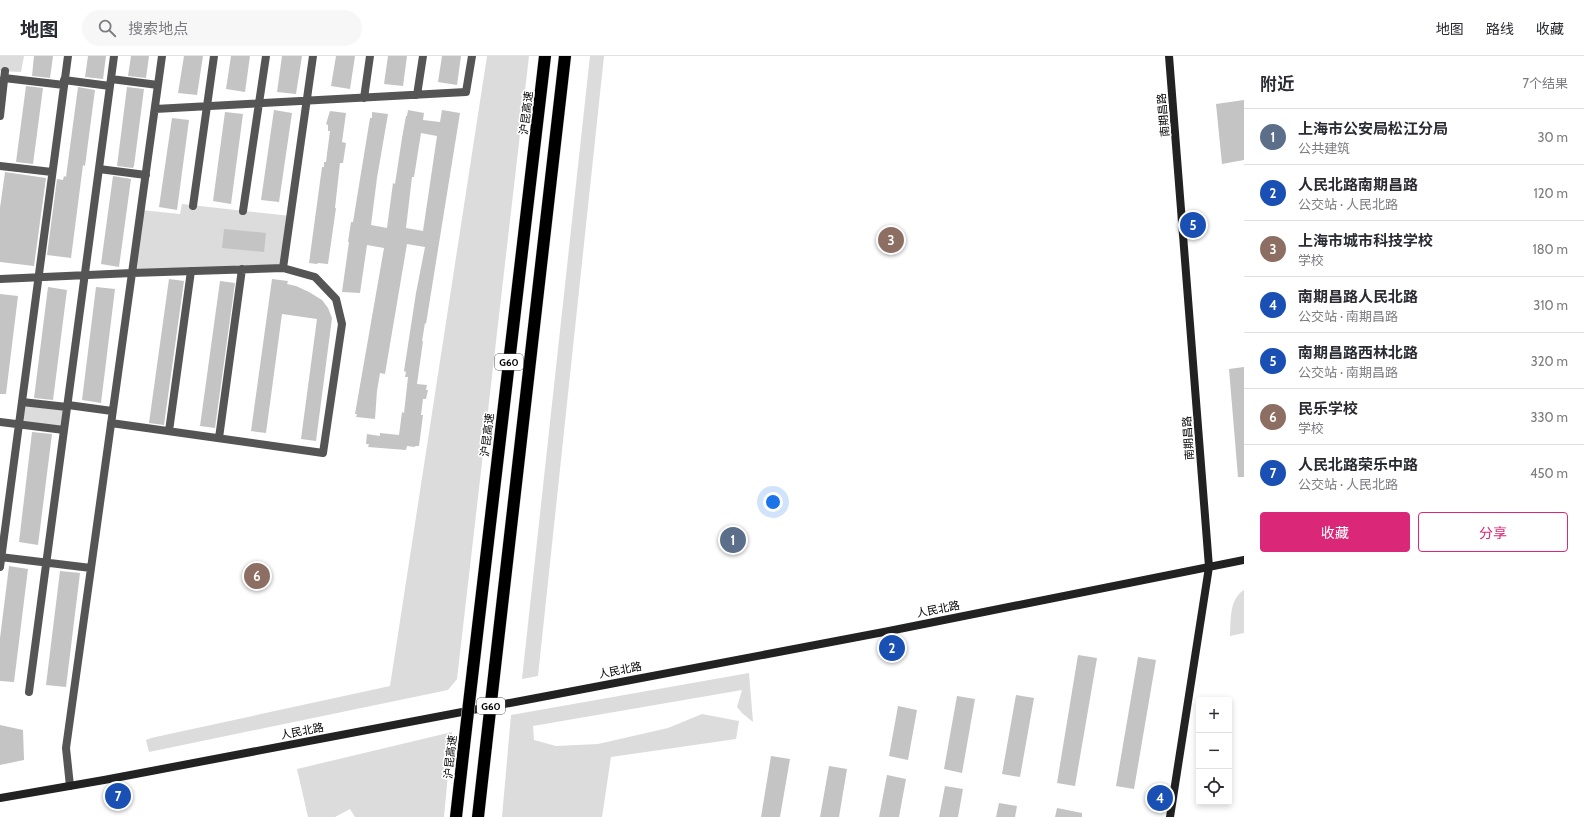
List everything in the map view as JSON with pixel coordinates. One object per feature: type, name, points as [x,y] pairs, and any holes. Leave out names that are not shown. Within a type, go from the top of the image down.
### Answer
[{"type":"highway","name":"沪昆高速","points":[[456,817],[546,56]]},
{"type":"highway","name":"G60","points":[[478,817],[565,56]]},
{"type":"main road","name":"南期昌路","points":[[1169,56],[1209,567],[1170,817]]},
{"type":"main road","name":"人民北路","points":[[0,798],[104,780],[889,631],[1244,560]]},
{"type":"street","points":[[0,567],[68,56]]},
{"type":"street","points":[[29,692],[114,56]]},
{"type":"street","points":[[70,786],[66,748],[162,56]]},
{"type":"street","points":[[193,206],[214,56]]},
{"type":"street","points":[[243,211],[266,56]]},
{"type":"street","points":[[283,268],[313,56]]},
{"type":"street","points":[[364,98],[370,56]]},
{"type":"street","points":[[417,95],[423,56]]},
{"type":"street","points":[[155,109],[466,92],[472,56]]},
{"type":"street","points":[[0,116],[5,75],[64,83],[111,82],[158,85]]},
{"type":"street","points":[[0,166],[52,172]]},
{"type":"street","points":[[99,169],[146,175]]},
{"type":"street","points":[[0,279],[283,268],[315,277],[336,299],[342,324],[323,453],[111,423]]},
{"type":"street","points":[[219,438],[242,269]]},
{"type":"street","points":[[168,431],[191,271]]},
{"type":"street","points":[[22,402],[112,411]]},
{"type":"street","points":[[0,422],[64,430]]},
{"type":"street","points":[[1,557],[91,568]]},
{"type":"shaded area","points":[[0,56],[24,56],[21,72],[0,71]]},
{"type":"shaded area","points":[[487,56],[529,56],[457,679],[448,690],[149,752],[146,740],[151,738],[390,686]]},
{"type":"shaded area","points":[[590,56],[604,56],[538,676],[522,679]]},
{"type":"shaded area","points":[[182,204],[291,216],[283,268],[132,273],[141,210],[180,214]]},
{"type":"shaded area","points":[[22,402],[67,407],[64,430],[19,424]]},
{"type":"shaded area","points":[[1244,590],[1244,633],[1230,636],[1233,604],[1239,594]]},
{"type":"shaded area","points":[[749,673],[753,722],[737,707],[742,690],[533,726],[534,740],[556,746],[598,744],[668,728],[702,714],[739,721],[736,739],[611,757],[602,817],[502,817],[511,715]]},
{"type":"shaded area","points":[[452,732],[444,817],[355,817],[350,809],[335,817],[308,817],[297,769]]},
{"type":"building","points":[[34,56],[53,56],[50,78],[32,76]]},
{"type":"building","points":[[88,56],[106,56],[103,79],[85,77]]},
{"type":"building","points":[[131,56],[149,56],[146,78],[128,76]]},
{"type":"building","points":[[184,56],[203,56],[197,95],[178,93]]},
{"type":"building","points":[[231,56],[250,56],[245,92],[226,89]]},
{"type":"building","points":[[282,56],[302,56],[296,94],[277,92]]},
{"type":"building","points":[[336,56],[355,56],[350,89],[331,86]]},
{"type":"building","points":[[388,56],[407,56],[403,86],[384,84]]},
{"type":"building","points":[[442,56],[461,56],[457,85],[438,82]]},
{"type":"building","points":[[26,86],[43,88],[33,164],[16,162]]},
{"type":"building","points":[[78,87],[95,90],[85,166],[83,165],[71,258],[47,255],[57,179],[63,180],[64,176],[66,177]]},
{"type":"building","points":[[127,87],[144,89],[133,168],[117,166]]},
{"type":"building","points":[[1244,100],[1244,160],[1222,164],[1216,104]]},
{"type":"building","points":[[274,110],[292,113],[279,202],[261,200]]},
{"type":"building","points":[[408,110],[424,113],[423,120],[440,122],[442,110],[460,113],[422,341],[417,384],[427,385],[426,390],[428,390],[426,399],[423,399],[421,415],[423,415],[419,446],[407,446],[406,450],[368,447],[369,444],[366,444],[367,434],[380,436],[380,433],[399,435],[402,412],[404,413],[408,377],[405,377],[406,372],[404,371],[425,247],[407,244],[385,374],[380,373],[375,419],[356,417],[357,414],[355,414],[384,248],[367,245],[360,293],[342,292],[351,222],[353,222],[372,112],[388,114],[371,225],[387,228],[393,183],[395,184]],"holes":[[[421,133],[437,136],[423,231],[406,228],[412,177],[414,177]]]},
{"type":"building","points":[[330,111],[346,113],[342,142],[346,143],[343,163],[340,163],[336,208],[328,264],[317,264],[309,263],[322,167],[324,167],[324,162],[326,162],[330,131],[328,131],[328,125],[326,124]]},
{"type":"building","points":[[225,112],[243,114],[231,204],[213,201]]},
{"type":"building","points":[[172,118],[189,120],[177,210],[159,207]]},
{"type":"building","points":[[5,172],[46,178],[34,266],[0,262],[0,208]]},
{"type":"building","points":[[113,176],[131,179],[119,267],[101,264]]},
{"type":"building","points":[[224,229],[266,233],[264,252],[222,248]]},
{"type":"building","points":[[169,279],[184,281],[164,425],[149,423]]},
{"type":"building","points":[[272,279],[288,281],[287,284],[296,286],[322,300],[328,308],[332,318],[316,441],[301,439],[317,319],[282,314],[266,433],[251,431]]},
{"type":"building","points":[[220,281],[235,283],[215,428],[200,426]]},
{"type":"building","points":[[48,287],[67,290],[53,400],[34,398]]},
{"type":"building","points":[[96,287],[115,289],[101,403],[82,400]]},
{"type":"building","points":[[0,294],[18,296],[6,394],[0,394]]},
{"type":"building","points":[[1244,367],[1244,477],[1238,477],[1229,369]]},
{"type":"building","points":[[32,432],[52,434],[38,545],[19,542]]},
{"type":"building","points":[[9,566],[28,569],[14,682],[0,681],[0,638]]},
{"type":"building","points":[[60,571],[80,573],[66,687],[46,685]]},
{"type":"building","points":[[1078,655],[1097,658],[1075,786],[1057,783]]},
{"type":"building","points":[[1138,657],[1156,660],[1134,789],[1116,786]]},
{"type":"building","points":[[1016,695],[1034,698],[1020,777],[1002,774]]},
{"type":"building","points":[[957,696],[975,699],[962,773],[944,769]]},
{"type":"building","points":[[898,706],[917,710],[908,760],[889,756]]},
{"type":"building","points":[[0,725],[23,730],[24,760],[0,765]]},
{"type":"building","points":[[771,756],[790,759],[780,817],[761,817]]},
{"type":"building","points":[[829,766],[847,769],[839,817],[820,817]]},
{"type":"building","points":[[887,775],[906,779],[899,817],[879,817]]},
{"type":"building","points":[[945,786],[963,789],[958,817],[939,817]]},
{"type":"building","points":[[999,803],[1017,806],[1015,817],[996,817]]},
{"type":"building","points":[[1057,808],[1082,813],[1082,817],[1055,817]]},
{"type":"place","name":"南期昌路西林北路","points":[[1193,225]]},
{"type":"place","name":"上海市城市科技学校","points":[[891,240]]},
{"type":"place","name":"上海市公安局松江分局","points":[[733,540]]},
{"type":"place","name":"民乐学校","points":[[257,576]]},
{"type":"place","name":"人民北路南期昌路","points":[[892,648]]},
{"type":"place","name":"人民北路荣乐中路","points":[[118,796]]},
{"type":"place","name":"南期昌路人民北路","points":[[1160,798]]}]
